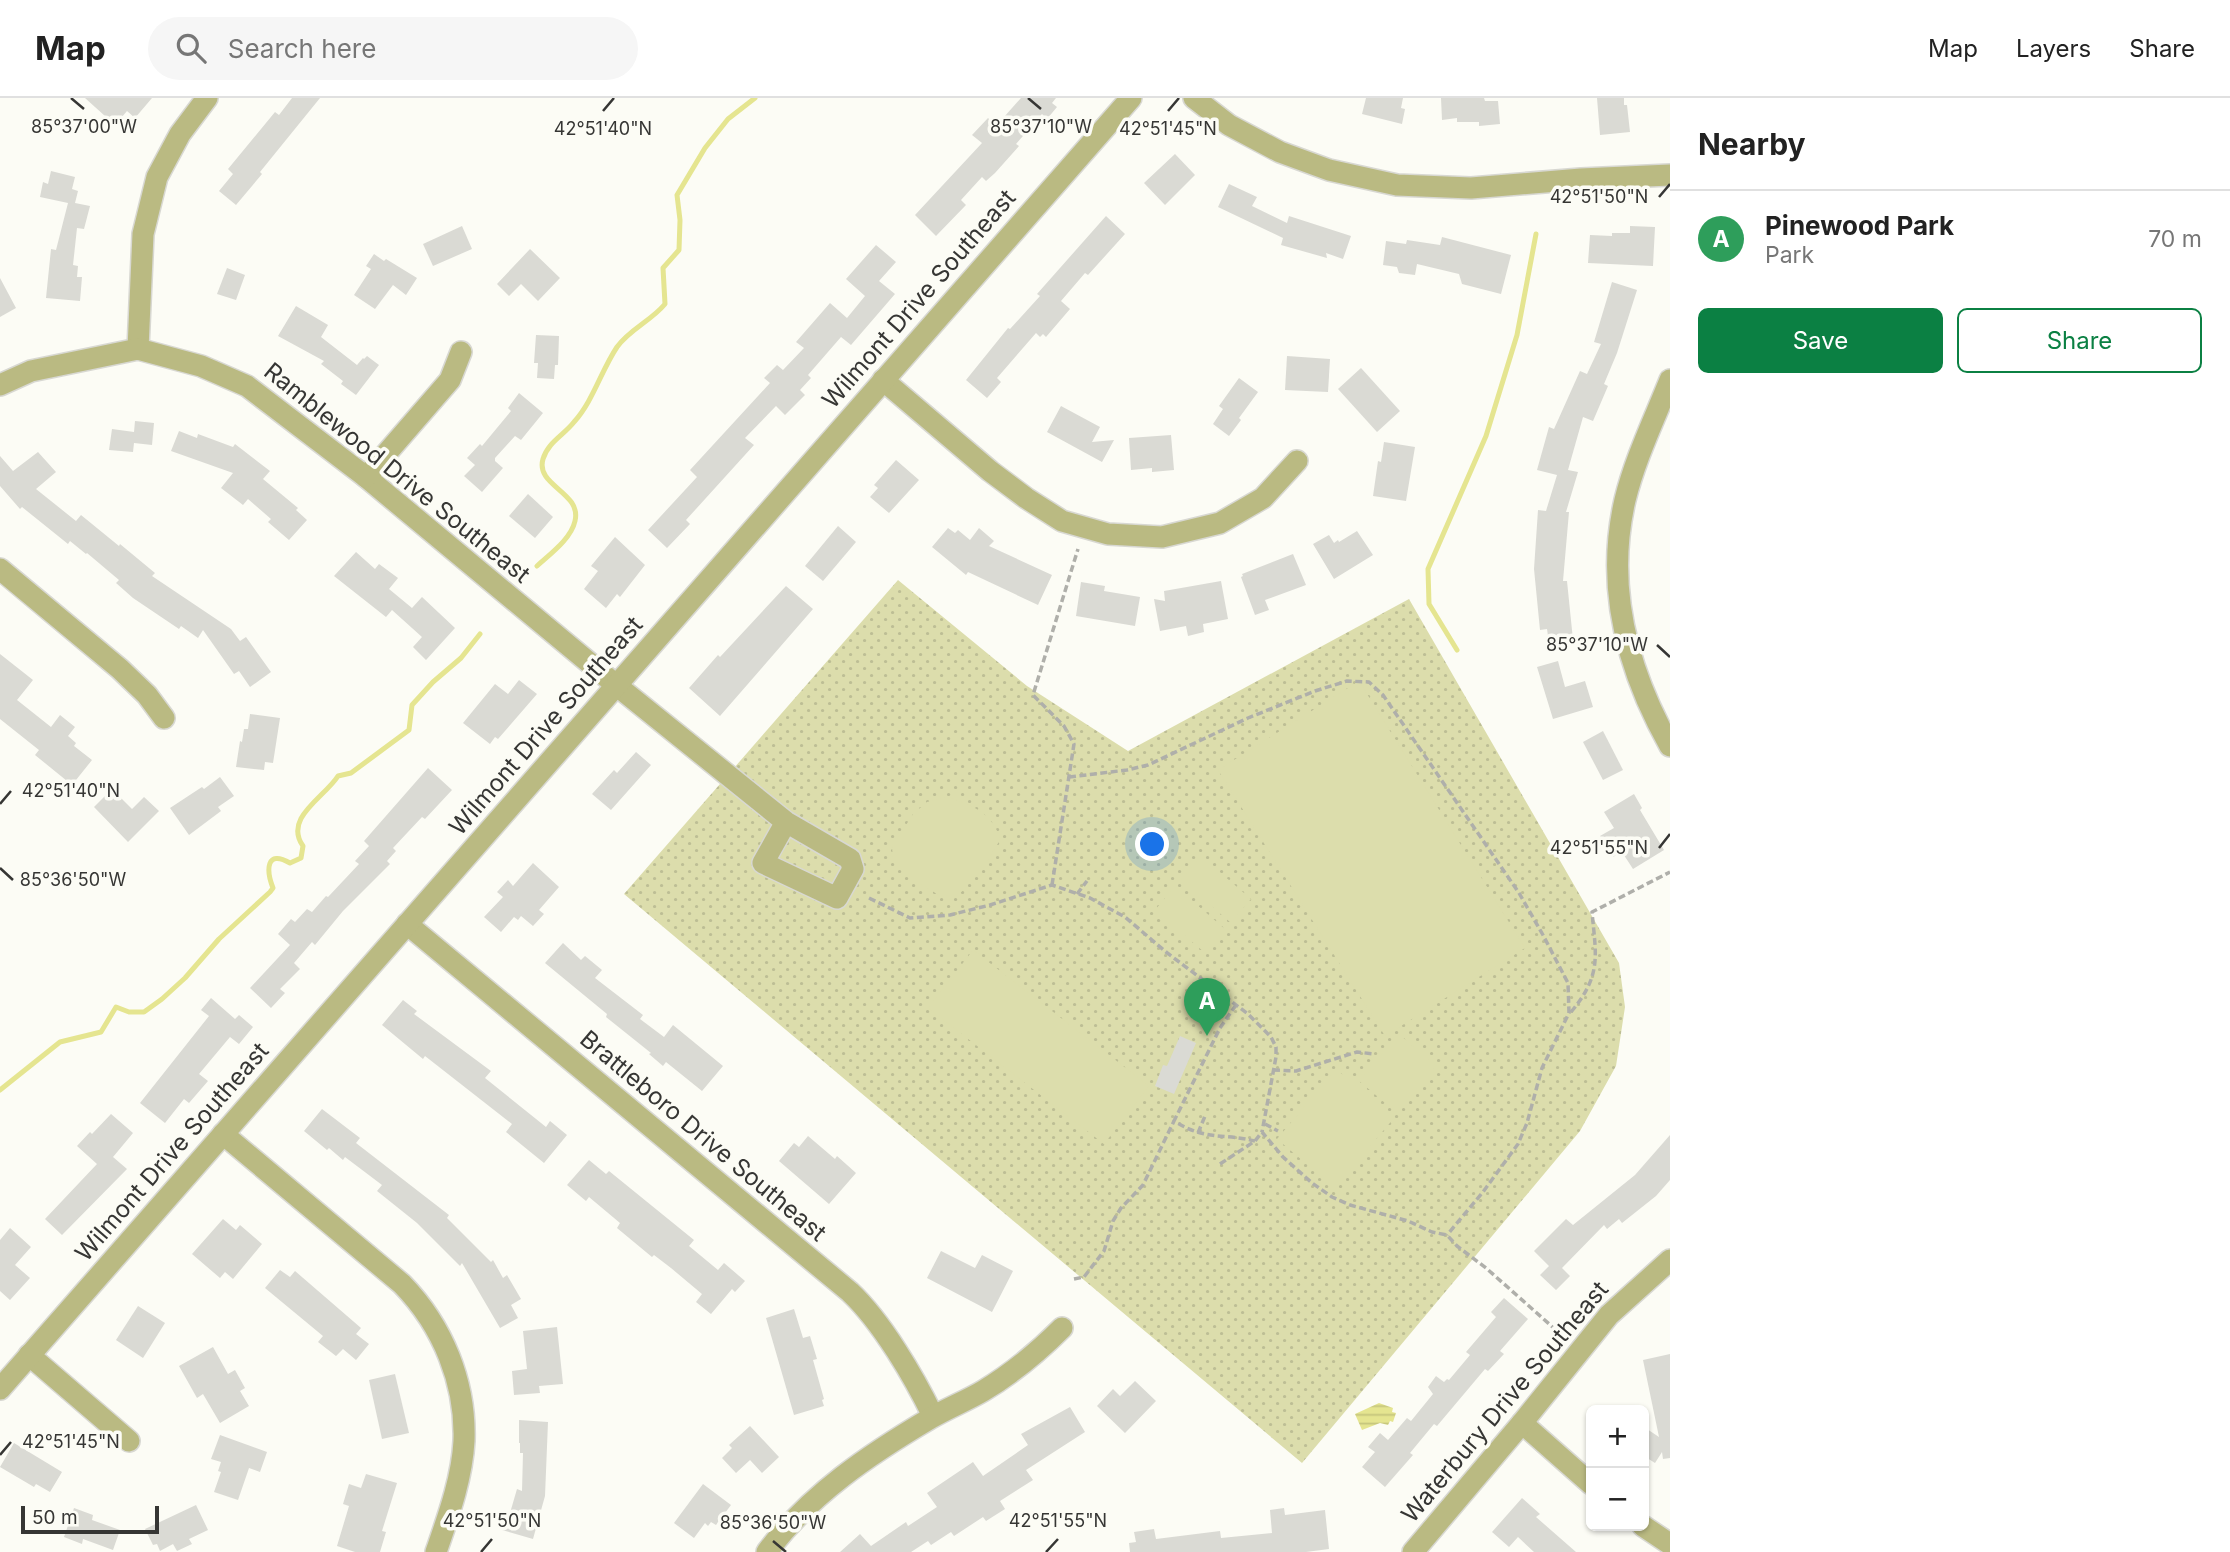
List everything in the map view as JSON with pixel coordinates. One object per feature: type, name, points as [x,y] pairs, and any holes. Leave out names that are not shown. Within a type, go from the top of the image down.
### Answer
[{"type":"street","points":[[138,349],[143,234],[157,177],[180,134],[207,98]]},
{"type":"street","name":"Wilmont Drive Southeast","points":[[0,1389],[1131,98]]},
{"type":"street","points":[[1194,98],[1229,125],[1280,152],[1329,170],[1397,185],[1471,188],[1670,175]]},
{"type":"street","name":"Ramblewood Drive Southeast","points":[[0,385],[30,371],[138,349],[201,366],[247,386],[366,477],[786,822]]},
{"type":"street","points":[[366,477],[450,380],[461,352]]},
{"type":"street","points":[[883,380],[981,464],[1026,498],[1062,521],[1108,534],[1162,537],[1220,523],[1263,498],[1297,461]]},
{"type":"street","points":[[1670,380],[1646,436],[1625,500],[1619,538],[1617,583],[1632,666],[1670,746]]},
{"type":"street","points":[[0,569],[120,669],[147,695],[164,718]]},
{"type":"street","name":"Brattleboro Drive Southeast","points":[[407,924],[850,1292],[869,1310],[933,1416]]},
{"type":"street","points":[[223,1134],[402,1284],[422,1307],[446,1347],[460,1387],[464,1440],[453,1501],[436,1552]]},
{"type":"street","name":"Waterbury Drive Southeast","points":[[1413,1552],[1609,1315],[1670,1260]]},
{"type":"street","points":[[767,1552],[795,1519],[837,1480],[933,1416],[983,1391],[1029,1360],[1062,1328]]},
{"type":"street","points":[[29,1356],[129,1441]]},
{"type":"street","points":[[1522,1423],[1586,1480]]},
{"type":"street","points":[[1649,1530],[1670,1544]]},
{"type":"path","points":[[1052,885],[1074,744],[1064,726],[1033,695],[1078,549]]},
{"type":"path","points":[[1069,777],[1148,765],[1248,718],[1315,691],[1347,681],[1369,682],[1395,712],[1519,893],[1568,982],[1569,1013]]},
{"type":"path","points":[[1447,1235],[1518,1144],[1527,1123],[1542,1068],[1569,1013],[1586,990],[1595,968],[1596,943],[1592,912],[1670,872]]},
{"type":"path","points":[[1077,894],[1087,881]]},
{"type":"path","points":[[869,898],[910,918],[929,917],[990,905],[1052,885],[1090,898],[1125,917],[1263,1027],[1276,1047],[1262,1132],[1255,1141],[1220,1164]]},
{"type":"path","points":[[1074,1279],[1084,1278],[1104,1251],[1113,1221],[1121,1208],[1143,1185],[1220,1028],[1236,1005]]},
{"type":"path","points":[[1273,1070],[1296,1071],[1357,1052],[1374,1054]]},
{"type":"path","points":[[1198,1133],[1205,1116]]},
{"type":"path","points":[[1174,1121],[1190,1131],[1212,1137],[1239,1137],[1255,1141]]},
{"type":"path","points":[[1265,1124],[1278,1130]]},
{"type":"path","points":[[1262,1132],[1293,1166],[1332,1196],[1350,1205],[1447,1235],[1580,1351]]},
{"type":"green space","points":[[898,580],[1027,686],[1128,751],[1409,599],[1619,963],[1625,1007],[1616,1066],[1580,1131],[1302,1463],[624,894]]},
{"type":"green space","points":[[1359,681],[1525,948],[1385,1036],[1218,770]]},
{"type":"green space","points":[[947,797],[987,816],[1000,840],[988,860],[957,897],[946,900],[917,881],[893,859],[892,847],[913,814],[927,802]]},
{"type":"green space","points":[[1201,856],[1251,899],[1231,923],[1181,880]]},
{"type":"green space","points":[[1175,886],[1225,929],[1205,953],[1155,910]]},
{"type":"green space","points":[[973,950],[1149,1086],[1104,1144],[928,1008]]},
{"type":"green space","points":[[1399,1034],[1436,1066],[1396,1112],[1359,1081]]},
{"type":"green space","points":[[1336,1069],[1394,1118],[1335,1188],[1277,1139]]},
{"type":"shaded area","points":[[1379,1403],[1393,1408],[1392,1412],[1396,1413],[1393,1422],[1390,1421],[1388,1425],[1380,1423],[1362,1430],[1355,1414]]},
{"type":"building","points":[[85,98],[152,98],[135,118],[127,111],[115,125]]},
{"type":"building","points":[[292,98],[320,98],[236,205],[219,191],[233,174],[228,169],[275,112],[279,115]]},
{"type":"building","points":[[1021,98],[1056,98],[1052,103],[1057,107],[1047,119],[1042,114],[995,173],[986,181],[982,177],[961,200],[966,205],[936,236],[915,215],[982,143],[972,135],[988,118],[996,126]]},
{"type":"building","points":[[1366,98],[1403,98],[1401,108],[1405,109],[1402,124],[1362,114]]},
{"type":"building","points":[[1441,98],[1484,98],[1485,101],[1498,101],[1500,124],[1479,126],[1479,122],[1457,122],[1457,118],[1442,120]]},
{"type":"building","points":[[1597,98],[1624,98],[1630,132],[1600,135]]},
{"type":"building","points":[[1175,154],[1195,175],[1165,205],[1144,183]]},
{"type":"building","points":[[51,171],[75,177],[72,189],[78,191],[75,203],[90,206],[84,229],[77,228],[73,265],[78,266],[77,277],[82,277],[80,301],[46,298],[51,249],[56,250],[68,203],[40,197],[43,182],[48,184]]},
{"type":"building","points":[[1229,184],[1257,197],[1252,206],[1287,223],[1289,216],[1351,236],[1343,259],[1326,253],[1327,258],[1281,245],[1283,238],[1218,207]]},
{"type":"building","points":[[1106,216],[1125,234],[1061,301],[1070,309],[1046,337],[1043,334],[1040,337],[1036,333],[997,378],[1001,382],[987,398],[966,380]]},
{"type":"building","points":[[462,226],[472,249],[433,266],[423,244]]},
{"type":"building","points":[[1630,226],[1655,227],[1653,266],[1588,263],[1590,235],[1630,233]]},
{"type":"building","points":[[1442,237],[1511,255],[1501,294],[1462,284],[1459,274],[1417,264],[1415,275],[1399,273],[1397,267],[1383,265],[1386,241],[1406,244],[1407,240],[1440,245]]},
{"type":"building","points":[[876,245],[896,262],[879,281],[895,294],[851,345],[841,337],[808,375],[811,378],[800,390],[805,395],[785,415],[776,406],[745,438],[754,445],[686,520],[690,524],[667,548],[648,530],[697,477],[690,470],[770,383],[764,378],[777,365],[783,370],[804,348],[796,342],[830,303],[847,318],[865,296],[846,279]]},
{"type":"building","points":[[530,249],[560,278],[538,301],[521,284],[509,296],[497,284]]},
{"type":"building","points":[[374,254],[417,278],[406,295],[393,285],[375,309],[354,295],[371,269],[366,266]]},
{"type":"building","points":[[227,268],[245,275],[236,300],[217,294]]},
{"type":"building","points":[[0,278],[16,308],[0,317]]},
{"type":"building","points":[[1612,282],[1637,290],[1604,384],[1608,386],[1593,421],[1583,417],[1568,470],[1578,472],[1566,512],[1569,512],[1563,581],[1567,581],[1573,640],[1549,643],[1547,629],[1540,630],[1534,569],[1538,510],[1546,511],[1557,475],[1537,470],[1549,427],[1554,429],[1580,371],[1587,374],[1601,344],[1594,342]]},
{"type":"building","points":[[296,306],[328,325],[321,337],[357,365],[367,356],[379,365],[356,395],[321,364],[324,361],[278,336]]},
{"type":"building","points":[[536,335],[559,336],[558,365],[555,365],[554,379],[537,378],[538,363],[534,363]]},
{"type":"building","points":[[1287,356],[1330,359],[1328,392],[1285,390]]},
{"type":"building","points":[[1361,368],[1400,411],[1377,432],[1338,389]]},
{"type":"building","points":[[1239,378],[1258,392],[1229,436],[1213,424],[1223,409],[1219,406]]},
{"type":"building","points":[[519,393],[543,413],[521,440],[515,436],[495,458],[503,468],[482,492],[464,476],[475,465],[467,458],[480,444],[482,446],[511,411],[508,408]]},
{"type":"building","points":[[1061,406],[1100,427],[1092,442],[1114,440],[1102,462],[1047,432]]},
{"type":"building","points":[[135,421],[154,423],[152,445],[134,443],[133,452],[109,450],[112,429],[134,432]]},
{"type":"building","points":[[179,431],[197,438],[198,434],[233,447],[235,444],[270,471],[263,479],[298,508],[296,510],[307,520],[289,540],[268,522],[271,519],[248,499],[243,505],[221,488],[233,473],[171,451]]},
{"type":"building","points":[[1171,435],[1174,470],[1131,470],[1129,438]]},
{"type":"building","points":[[1384,442],[1415,447],[1406,501],[1373,496]]},
{"type":"building","points":[[38,452],[56,472],[36,489],[76,521],[81,515],[119,546],[120,544],[155,573],[152,576],[231,629],[240,641],[246,637],[271,672],[250,687],[239,671],[234,674],[203,630],[198,638],[181,626],[179,629],[133,598],[116,583],[119,580],[87,553],[70,541],[68,544],[22,507],[20,509],[0,486],[0,456],[13,471]]},
{"type":"building","points":[[896,460],[919,480],[889,513],[870,497],[878,488],[874,485]]},
{"type":"building","points":[[528,494],[553,517],[535,538],[509,516]]},
{"type":"building","points":[[838,526],[856,542],[823,581],[805,566]]},
{"type":"building","points":[[948,528],[955,533],[958,530],[970,540],[979,528],[994,541],[989,546],[1052,575],[1038,605],[968,572],[966,575],[932,547]]},
{"type":"building","points":[[1357,531],[1373,555],[1334,579],[1313,544],[1329,535],[1334,543],[1338,540],[1339,542]]},
{"type":"building","points":[[615,537],[645,565],[620,597],[617,594],[606,608],[584,589],[598,571],[591,566]]},
{"type":"building","points":[[356,552],[375,569],[379,564],[398,578],[389,589],[412,608],[422,597],[455,628],[426,660],[413,647],[422,637],[392,610],[386,617],[334,576]]},
{"type":"building","points":[[1293,554],[1306,585],[1265,600],[1269,610],[1255,615],[1242,574]]},
{"type":"building","points":[[1221,581],[1228,619],[1203,624],[1204,632],[1188,636],[1186,626],[1160,631],[1154,599],[1165,601],[1164,591]]},
{"type":"building","points":[[1081,582],[1105,586],[1104,591],[1140,597],[1135,626],[1076,616]]},
{"type":"building","points":[[786,586],[813,609],[720,716],[689,688]]},
{"type":"building","points":[[0,654],[33,680],[17,700],[51,727],[60,715],[75,727],[68,736],[76,743],[74,746],[92,760],[72,785],[35,755],[39,750],[0,719]]},
{"type":"building","points":[[1558,661],[1565,687],[1585,681],[1593,707],[1553,719],[1537,667]]},
{"type":"building","points":[[519,680],[537,694],[498,739],[495,737],[490,744],[463,723],[495,684],[508,694]]},
{"type":"building","points":[[250,714],[280,718],[273,763],[265,762],[264,770],[236,767],[240,741],[242,742],[244,729],[248,729]]},
{"type":"building","points":[[1603,731],[1623,770],[1603,780],[1583,742]]},
{"type":"building","points":[[636,752],[651,765],[611,810],[592,794],[614,770],[617,773]]},
{"type":"building","points":[[428,768],[452,790],[393,848],[396,851],[387,861],[390,864],[343,911],[315,945],[312,942],[294,963],[300,969],[280,989],[285,993],[271,1008],[250,988],[290,945],[278,934],[291,919],[295,922],[307,909],[312,912],[359,864],[355,861],[369,846],[364,841]]},
{"type":"building","points":[[220,777],[234,796],[218,807],[221,811],[189,835],[170,808]]},
{"type":"building","points":[[112,789],[132,809],[144,797],[159,811],[128,842],[94,807]]},
{"type":"building","points":[[1634,794],[1642,808],[1640,810],[1664,850],[1633,869],[1622,852],[1613,857],[1600,836],[1614,828],[1604,812]]},
{"type":"building","points":[[533,863],[559,887],[539,910],[544,914],[533,926],[521,916],[518,920],[514,917],[501,932],[484,917],[503,897],[497,892],[508,880],[513,886]]},
{"type":"building","points":[[563,943],[581,960],[585,956],[602,970],[595,978],[643,1015],[640,1019],[664,1037],[673,1025],[723,1066],[702,1091],[666,1062],[663,1066],[606,1017],[607,1014],[545,963]]},
{"type":"building","points":[[211,998],[235,1019],[239,1015],[253,1027],[239,1044],[230,1037],[199,1074],[208,1081],[189,1103],[184,1099],[165,1123],[140,1103],[209,1016],[201,1010]]},
{"type":"building","points":[[403,1000],[417,1011],[414,1014],[491,1071],[485,1078],[546,1127],[550,1121],[567,1135],[544,1163],[506,1132],[512,1124],[425,1056],[423,1059],[382,1025]]},
{"type":"building","points":[[1180,1036],[1196,1043],[1174,1094],[1155,1086],[1163,1065],[1167,1066]]},
{"type":"building","points":[[322,1109],[360,1138],[356,1143],[449,1215],[447,1218],[491,1262],[493,1260],[503,1278],[507,1275],[521,1299],[511,1305],[518,1318],[500,1328],[462,1263],[460,1266],[417,1223],[377,1191],[382,1185],[345,1157],[343,1160],[329,1148],[327,1150],[304,1131]]},
{"type":"building","points":[[111,1114],[133,1133],[113,1157],[127,1169],[62,1235],[45,1219],[97,1164],[77,1146]]},
{"type":"building","points":[[1670,1135],[1670,1180],[1656,1196],[1622,1223],[1619,1219],[1607,1229],[1604,1225],[1562,1268],[1570,1276],[1556,1290],[1540,1275],[1549,1266],[1534,1251],[1566,1219],[1573,1225],[1635,1175]]},
{"type":"building","points":[[808,1136],[856,1173],[829,1204],[779,1161],[794,1143],[799,1147]]},
{"type":"building","points":[[589,1160],[606,1174],[609,1171],[694,1240],[689,1246],[718,1270],[724,1263],[745,1281],[735,1292],[732,1289],[711,1314],[696,1302],[702,1294],[617,1228],[620,1223],[589,1197],[586,1201],[567,1185]]},
{"type":"building","points":[[223,1219],[236,1230],[240,1225],[262,1244],[233,1279],[225,1272],[220,1278],[192,1254]]},
{"type":"building","points":[[10,1228],[31,1247],[15,1265],[30,1278],[10,1300],[0,1291],[0,1240]]},
{"type":"building","points":[[941,1251],[975,1268],[982,1255],[1013,1271],[992,1312],[927,1278]]},
{"type":"building","points":[[280,1270],[290,1277],[295,1271],[361,1328],[356,1334],[369,1344],[356,1360],[343,1349],[336,1356],[318,1342],[323,1336],[265,1288]]},
{"type":"building","points":[[1504,1298],[1528,1319],[1500,1351],[1504,1354],[1488,1371],[1485,1369],[1437,1426],[1434,1424],[1410,1453],[1413,1455],[1385,1487],[1362,1467],[1375,1452],[1368,1447],[1380,1433],[1388,1440],[1407,1418],[1411,1421],[1433,1394],[1428,1387],[1436,1376],[1444,1382],[1449,1380],[1470,1355],[1466,1352],[1496,1317],[1491,1312]]},
{"type":"building","points":[[138,1306],[165,1323],[143,1358],[116,1340]]},
{"type":"building","points":[[794,1309],[803,1338],[810,1336],[817,1359],[813,1360],[824,1406],[794,1415],[766,1318]]},
{"type":"building","points":[[557,1327],[563,1384],[539,1386],[540,1393],[514,1395],[512,1371],[527,1369],[523,1331]]},
{"type":"building","points":[[213,1347],[228,1374],[235,1370],[245,1388],[240,1391],[249,1406],[220,1423],[203,1394],[197,1398],[179,1366]]},
{"type":"building","points":[[1670,1354],[1670,1458],[1663,1459],[1662,1452],[1655,1463],[1649,1459],[1649,1430],[1659,1437],[1643,1360]]},
{"type":"building","points":[[395,1374],[409,1433],[382,1439],[369,1380]]},
{"type":"building","points":[[1135,1381],[1156,1401],[1125,1433],[1097,1406],[1113,1389],[1120,1396]]},
{"type":"building","points":[[1070,1407],[1085,1432],[1026,1470],[1033,1480],[1000,1501],[1005,1509],[986,1521],[983,1517],[954,1536],[951,1532],[931,1545],[928,1541],[911,1552],[840,1552],[860,1534],[871,1546],[906,1522],[908,1526],[937,1507],[927,1493],[973,1462],[983,1476],[1028,1445],[1021,1434]]},
{"type":"building","points":[[519,1420],[548,1422],[545,1496],[533,1539],[502,1530],[517,1489],[522,1491],[523,1453],[520,1453]]},
{"type":"building","points":[[750,1426],[779,1457],[762,1473],[750,1460],[736,1473],[722,1458],[732,1448],[729,1445]]},
{"type":"building","points":[[220,1435],[267,1452],[260,1472],[249,1468],[238,1500],[214,1492],[221,1472],[218,1471],[221,1462],[211,1459]]},
{"type":"building","points":[[14,1443],[62,1472],[50,1492],[36,1484],[34,1487],[0,1467]]},
{"type":"building","points":[[366,1474],[397,1483],[382,1531],[386,1532],[380,1552],[355,1552],[337,1546],[349,1506],[343,1504],[349,1484],[361,1488]]},
{"type":"building","points":[[703,1484],[731,1505],[716,1525],[711,1522],[708,1526],[705,1523],[694,1538],[674,1523]]},
{"type":"building","points":[[1522,1498],[1540,1514],[1536,1517],[1576,1552],[1534,1552],[1518,1537],[1509,1547],[1492,1532]]},
{"type":"building","points":[[196,1505],[208,1530],[189,1539],[192,1544],[177,1551],[173,1544],[160,1551],[157,1544],[153,1545],[145,1529]]},
{"type":"building","points":[[74,1508],[93,1515],[92,1520],[120,1530],[113,1550],[83,1539],[82,1544],[64,1537]]},
{"type":"building","points":[[1284,1508],[1285,1515],[1325,1510],[1329,1549],[1306,1552],[1130,1552],[1129,1543],[1136,1542],[1134,1532],[1154,1529],[1156,1539],[1220,1531],[1221,1538],[1272,1533],[1270,1510]]},
{"type":"waterway","points":[[537,566],[565,540],[575,521],[572,503],[551,483],[542,468],[545,453],[581,414],[617,347],[665,304],[663,268],[679,250],[677,195],[705,148],[728,119],[755,98]]},
{"type":"waterway","points":[[1457,650],[1429,604],[1428,569],[1486,436],[1517,335],[1536,234]]},
{"type":"waterway","points":[[0,1090],[60,1042],[101,1032],[116,1007],[129,1012],[144,1012],[185,978],[219,939],[273,888],[269,875],[272,860],[276,858],[290,863],[301,858],[303,846],[298,836],[298,826],[308,808],[338,776],[351,773],[409,730],[412,705],[461,658],[480,634]]},
{"type":"place","name":"Pinewood Park","points":[[1207,1036]]}]
